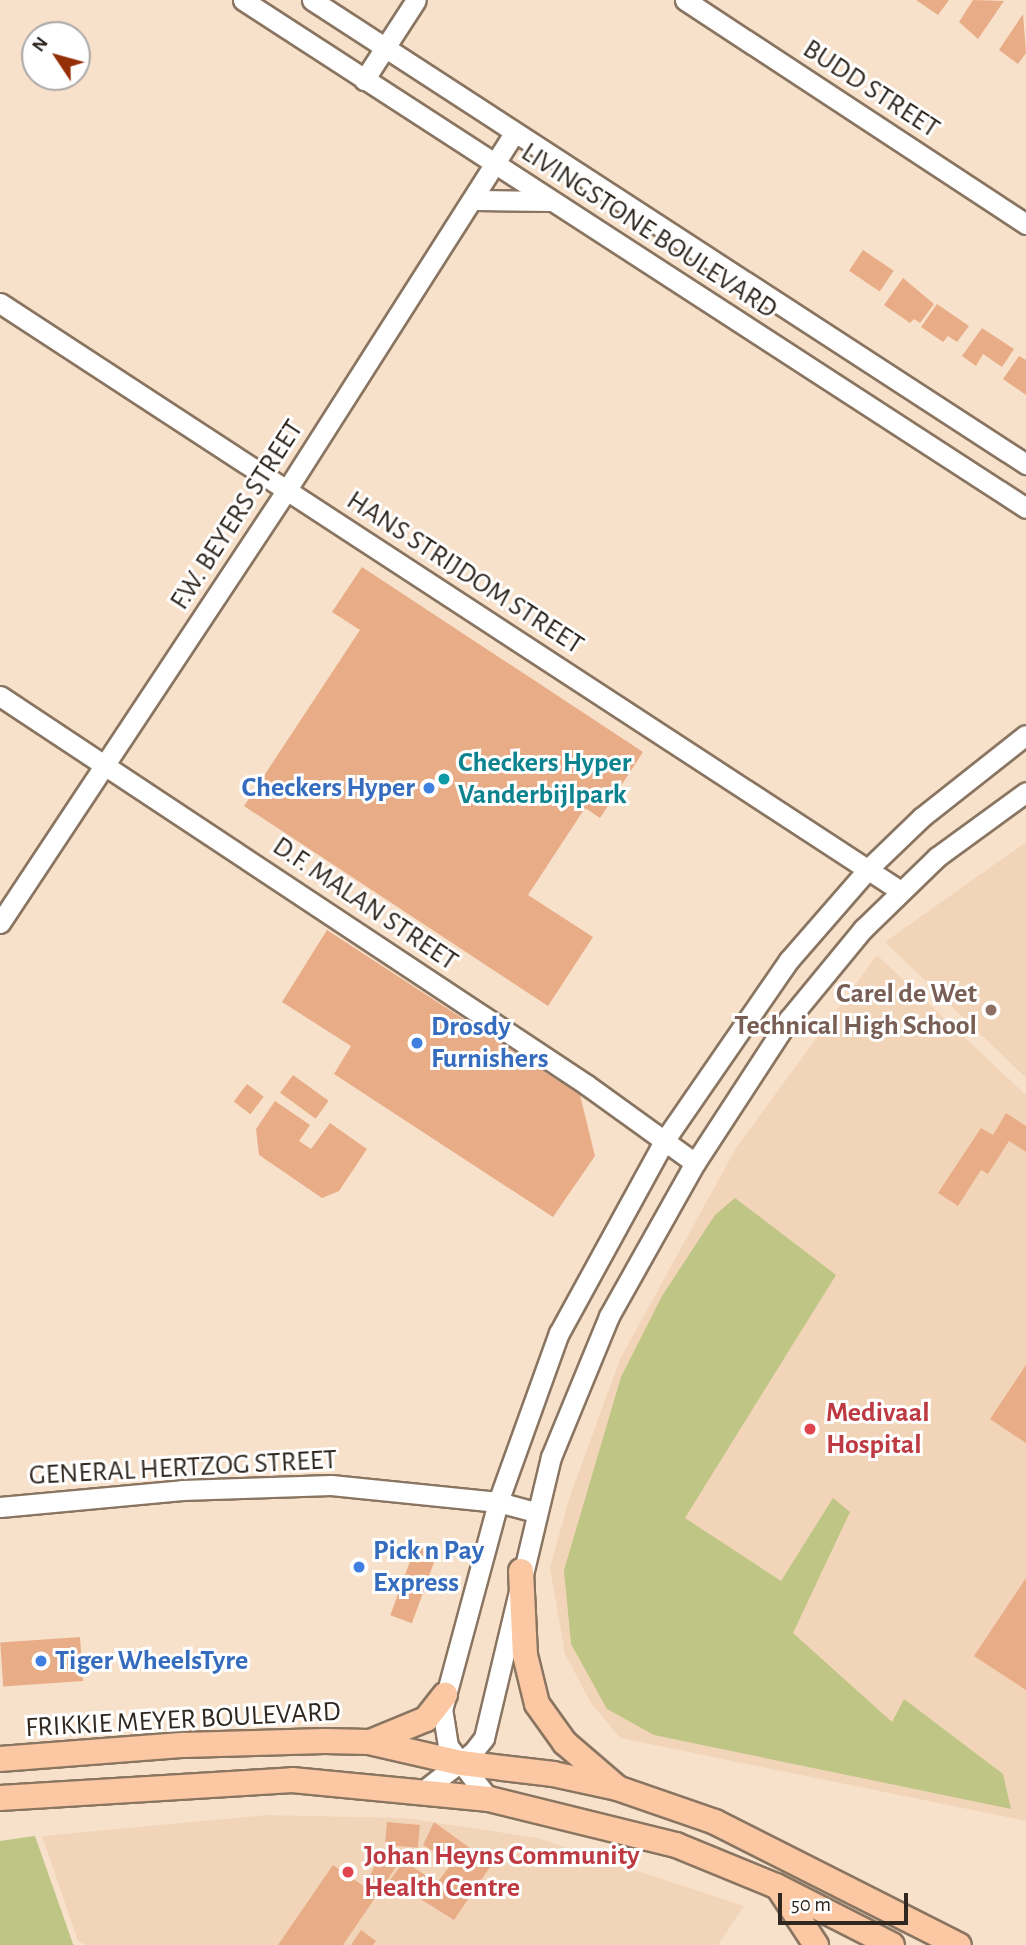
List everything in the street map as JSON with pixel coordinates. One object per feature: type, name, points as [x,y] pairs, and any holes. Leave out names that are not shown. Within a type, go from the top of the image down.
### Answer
[{"type":"main road","points":[[521,1571],[525,1655],[537,1704],[565,1742],[617,1788]]},
{"type":"main road","points":[[369,1742],[426,1719],[445,1695]]},
{"type":"main road","name":"FRIKKIE MEYER BOULEVARD","points":[[0,1759],[261,1741],[369,1742],[461,1763],[493,1764],[617,1788],[726,1827],[959,1945]]},
{"type":"main road","points":[[0,1798],[244,1781],[337,1783],[489,1799],[676,1845],[776,1886],[892,1945]]},
{"type":"main road","points":[[776,1886],[816,1945]]},
{"type":"street","name":"LIVINGSTONE BOULEVARD","points":[[243,0],[1026,508]]},
{"type":"street","name":"LIVINGSTONE BOULEVARD","points":[[312,0],[1026,464]]},
{"type":"street","points":[[364,80],[416,0]]},
{"type":"street","name":"BUDD STREET","points":[[685,0],[1026,224]]},
{"type":"street","name":"F.W. BEYERS STREET","points":[[0,923],[288,488],[496,166],[514,133]]},
{"type":"street","points":[[474,200],[553,202]]},
{"type":"street","name":"HANS STRIJDOM STREET","points":[[0,303],[288,488],[899,890]]},
{"type":"street","name":"D.F. MALAN STREET","points":[[0,696],[587,1085],[695,1163]]},
{"type":"street","points":[[489,1799],[443,1734],[445,1695],[498,1503],[559,1333],[664,1141],[751,1009],[869,868],[975,772],[1026,735]]},
{"type":"street","points":[[424,1791],[480,1745],[488,1725],[535,1512],[579,1384],[609,1316],[695,1163],[789,1019],[899,890],[964,835],[1026,792]]},
{"type":"street","name":"GENERAL HERTZOG STREET","points":[[0,1507],[182,1490],[331,1485],[498,1503],[535,1512]]},
{"type":"shaded area","name":"Carel de Wet Technical High School","points":[[1026,842],[1026,1078],[885,942]]},
{"type":"shaded area","name":"Medivaal Hospital","points":[[877,955],[1026,1095],[1026,1821],[620,1738],[591,1703],[565,1654],[550,1568],[569,1499],[620,1359],[736,1148]]},
{"type":"shaded area","name":"Johan Heyns Community Health Centre","points":[[266,1815],[405,1818],[538,1838],[744,1906],[718,1945],[86,1945],[78,1941],[42,1836]]},
{"type":"green space","points":[[735,1198],[836,1275],[685,1518],[781,1581],[833,1498],[850,1512],[793,1633],[892,1722],[904,1699],[1003,1774],[1011,1809],[654,1735],[607,1709],[571,1644],[564,1570],[621,1377],[662,1296],[715,1215]]},
{"type":"green space","points":[[35,1836],[74,1945],[0,1945],[0,1841]]},
{"type":"building","points":[[916,0],[949,0],[938,15]]},
{"type":"building","points":[[973,0],[1004,1],[978,39],[959,22]]},
{"type":"building","points":[[1023,14],[1026,53],[1018,64],[999,50]]},
{"type":"building","points":[[863,250],[894,271],[880,291],[849,271]]},
{"type":"building","points":[[903,278],[934,304],[920,323],[914,319],[910,323],[884,305]]},
{"type":"building","points":[[937,304],[969,326],[957,342],[948,336],[943,342],[921,327]]},
{"type":"building","points":[[982,328],[1014,349],[1002,367],[983,354],[976,366],[962,356]]},
{"type":"building","points":[[1019,356],[1026,360],[1026,395],[1003,379]]},
{"type":"building","name":"Checkers Hyper Vanderbijlpark","points":[[362,567],[643,752],[600,818],[585,808],[528,895],[593,937],[548,1006],[244,806],[360,630],[332,612]]},
{"type":"building","points":[[327,930],[580,1095],[595,1156],[553,1217],[334,1074],[351,1046],[282,1002]]},
{"type":"building","points":[[293,1075],[329,1101],[316,1119],[280,1093]]},
{"type":"building","points":[[247,1084],[264,1097],[251,1114],[234,1102]]},
{"type":"building","points":[[275,1101],[310,1125],[299,1141],[311,1149],[330,1123],[367,1149],[339,1191],[322,1198],[259,1155],[256,1129]]},
{"type":"building","points":[[1006,1113],[1026,1126],[1026,1152],[1009,1141],[988,1174],[981,1170],[958,1206],[938,1193],[981,1128],[993,1135]]},
{"type":"building","points":[[1026,1365],[1026,1443],[990,1419]]},
{"type":"building","points":[[417,1542],[439,1550],[412,1623],[390,1615]]},
{"type":"building","points":[[1026,1578],[1026,1690],[974,1656]]},
{"type":"building","name":"Tiger WheelsTyre","points":[[80,1637],[83,1681],[3,1686],[0,1643]]},
{"type":"building","points":[[387,1822],[420,1825],[418,1848],[385,1845]]},
{"type":"building","points":[[434,1822],[492,1864],[454,1920],[390,1880],[404,1861],[437,1883],[452,1863],[423,1845]]},
{"type":"building","points":[[381,1852],[398,1864],[343,1945],[278,1945],[333,1865],[365,1887]]},
{"type":"building","points":[[361,1930],[376,1941],[373,1945],[351,1945]]},
{"type":"place","name":"Checkers Hyper Vanderbijlpark","points":[[444,779]]},
{"type":"place","name":"Checkers Hyper","points":[[429,788]]},
{"type":"place","name":"Carel de Wet Technical High School","points":[[991,1010]]},
{"type":"place","name":"Drosdy Furnishers","points":[[417,1043]]},
{"type":"place","name":"Medivaal Hospital","points":[[810,1429]]},
{"type":"place","name":"Pick n Pay Express","points":[[359,1567]]},
{"type":"place","name":"Tiger WheelsTyre","points":[[41,1661]]},
{"type":"place","name":"Johan Heyns Community Health Centre","points":[[348,1872]]}]
